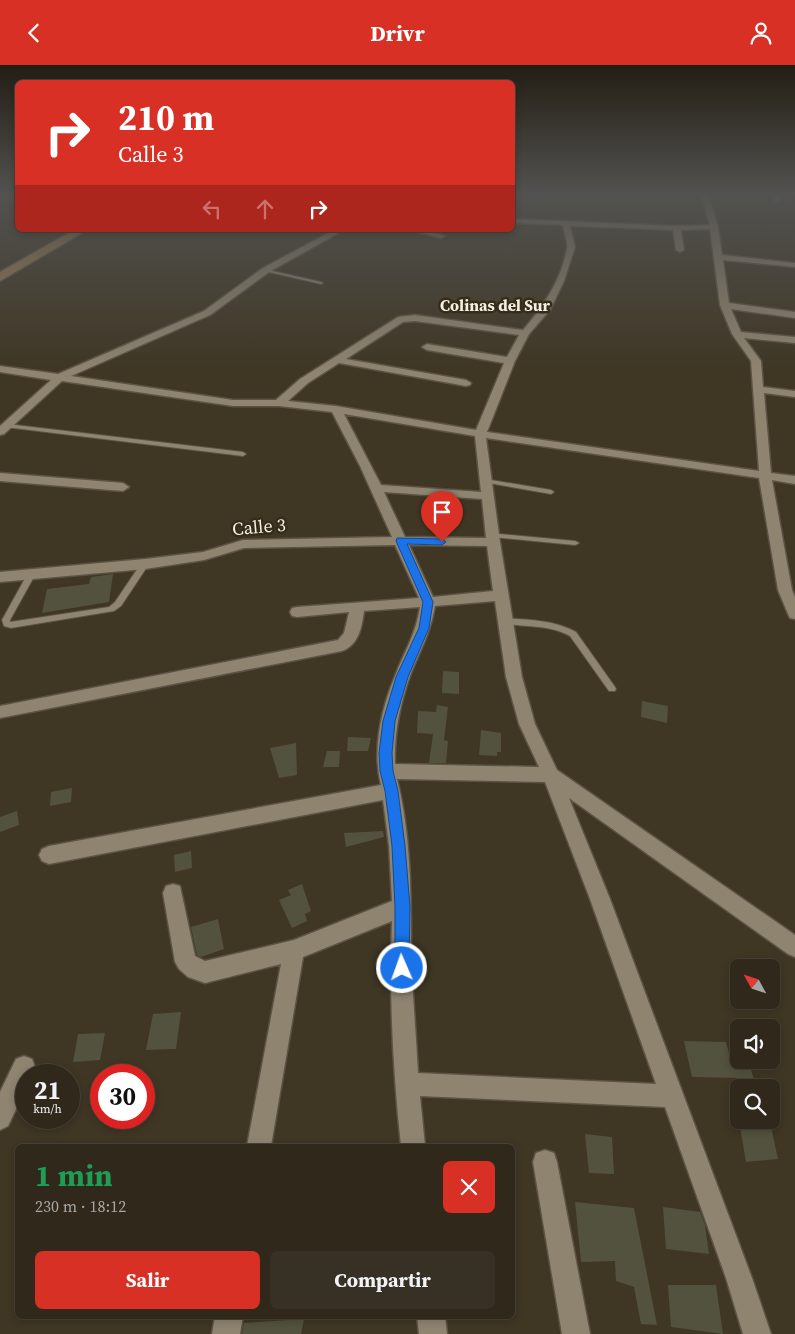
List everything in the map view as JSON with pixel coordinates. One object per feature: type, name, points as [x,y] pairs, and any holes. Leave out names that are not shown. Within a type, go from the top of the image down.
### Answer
[{"type":"main road","points":[[0,267],[25,253]]},
{"type":"main road","points":[[0,277],[41,253]]},
{"type":"street","points":[[3,429],[59,378],[178,328],[207,313],[266,269],[296,253]]},
{"type":"street","points":[[570,253],[560,281],[545,310],[526,333],[510,361],[480,434],[487,496],[514,677],[528,724],[551,775],[600,899],[739,1277],[757,1334]]},
{"type":"street","points":[[717,253],[725,305],[737,334],[756,361],[765,476],[795,614]]},
{"type":"street","points":[[717,257],[795,265]]},
{"type":"street","points":[[725,305],[795,315]]},
{"type":"street","points":[[279,403],[304,381],[406,317],[526,333]]},
{"type":"street","points":[[737,334],[795,340]]},
{"type":"street","points":[[427,347],[510,361]]},
{"type":"street","points":[[337,360],[466,383]]},
{"type":"street","points":[[0,369],[233,403],[279,403],[336,409],[480,434],[795,480]]},
{"type":"street","points":[[758,389],[795,394]]},
{"type":"street","points":[[336,409],[376,488],[428,602],[424,628],[402,677],[389,721],[386,753],[386,771],[391,791],[398,846],[402,907],[401,951],[407,1084],[413,1144]]},
{"type":"street","points":[[0,477],[124,487]]},
{"type":"street","points":[[376,488],[487,496]]},
{"type":"street","name":"Calle 3","points":[[0,577],[146,564],[204,556],[237,545],[493,538]]},
{"type":"street","points":[[297,612],[501,595]]},
{"type":"street","points":[[0,712],[342,645],[348,642],[352,634],[357,606]]},
{"type":"street","points":[[386,771],[551,775],[795,947]]},
{"type":"street","points":[[49,855],[391,791]]},
{"type":"street","points":[[173,893],[186,962],[195,970],[205,972],[294,950],[402,907]]},
{"type":"street","points":[[259,1144],[294,950]]},
{"type":"street","points":[[407,1084],[672,1096]]},
{"type":"street","points":[[0,1118],[15,1086]]},
{"type":"street","points":[[545,1162],[576,1334]]},
{"type":"street","points":[[226,1334],[228,1319]]},
{"type":"street","points":[[431,1319],[432,1334]]},
{"type":"lane","points":[[266,269],[321,283]]},
{"type":"lane","points":[[3,429],[243,454]]},
{"type":"lane","points":[[485,481],[550,492]]},
{"type":"lane","points":[[493,538],[574,543]]},
{"type":"lane","points":[[31,575],[6,620],[6,624],[11,625],[111,609],[118,604],[146,564]]},
{"type":"lane","points":[[506,621],[556,625],[566,629],[574,635],[612,689]]},
{"type":"building","points":[[113,574],[109,602],[42,613],[47,589],[89,584],[91,577]]},
{"type":"building","points":[[443,671],[459,672],[459,694],[442,693]]},
{"type":"building","points":[[642,701],[668,706],[667,723],[641,717]]},
{"type":"building","points":[[437,705],[448,707],[444,740],[448,741],[446,763],[429,763],[433,734],[417,733],[418,711],[436,712]]},
{"type":"building","points":[[481,730],[501,733],[501,752],[497,752],[497,756],[479,755]]},
{"type":"building","points":[[348,737],[371,738],[368,751],[347,751]]},
{"type":"building","points":[[296,743],[297,775],[279,778],[270,748]]},
{"type":"building","points":[[327,751],[340,751],[339,767],[323,767]]},
{"type":"building","points":[[72,788],[71,802],[50,806],[51,792]]},
{"type":"building","points":[[17,811],[19,825],[0,832],[0,817]]},
{"type":"building","points":[[383,831],[384,837],[346,847],[344,833]]},
{"type":"building","points":[[191,851],[192,868],[175,872],[174,855]]},
{"type":"building","points":[[302,884],[311,911],[305,914],[307,921],[292,928],[279,900],[291,895],[288,890]]},
{"type":"building","points":[[218,919],[224,949],[201,957],[197,955],[191,927]]},
{"type":"building","points":[[181,1012],[176,1049],[146,1050],[153,1014]]},
{"type":"building","points":[[105,1033],[100,1060],[73,1062],[78,1034]]},
{"type":"building","points":[[684,1041],[726,1042],[730,1057],[730,1069],[751,1069],[754,1079],[737,1079],[692,1077]]},
{"type":"building","points":[[740,1129],[771,1129],[778,1159],[746,1162]]},
{"type":"building","points":[[585,1134],[612,1137],[614,1174],[589,1173]]},
{"type":"building","points":[[575,1202],[634,1208],[657,1325],[641,1324],[634,1287],[616,1281],[615,1261],[581,1262]]},
{"type":"building","points":[[663,1207],[700,1212],[705,1225],[709,1254],[666,1249]]},
{"type":"building","points":[[668,1285],[716,1285],[723,1334],[671,1327]]},
{"type":"building","points":[[304,1319],[301,1334],[242,1334],[244,1323]]},
{"type":"district","name":"Colinas del Sur","points":[[495,305]]},
{"type":"route","points":[[402,968],[402,907],[398,846],[391,791],[386,771],[386,753],[389,721],[402,677],[424,628],[428,602],[401,541],[442,542]]}]
